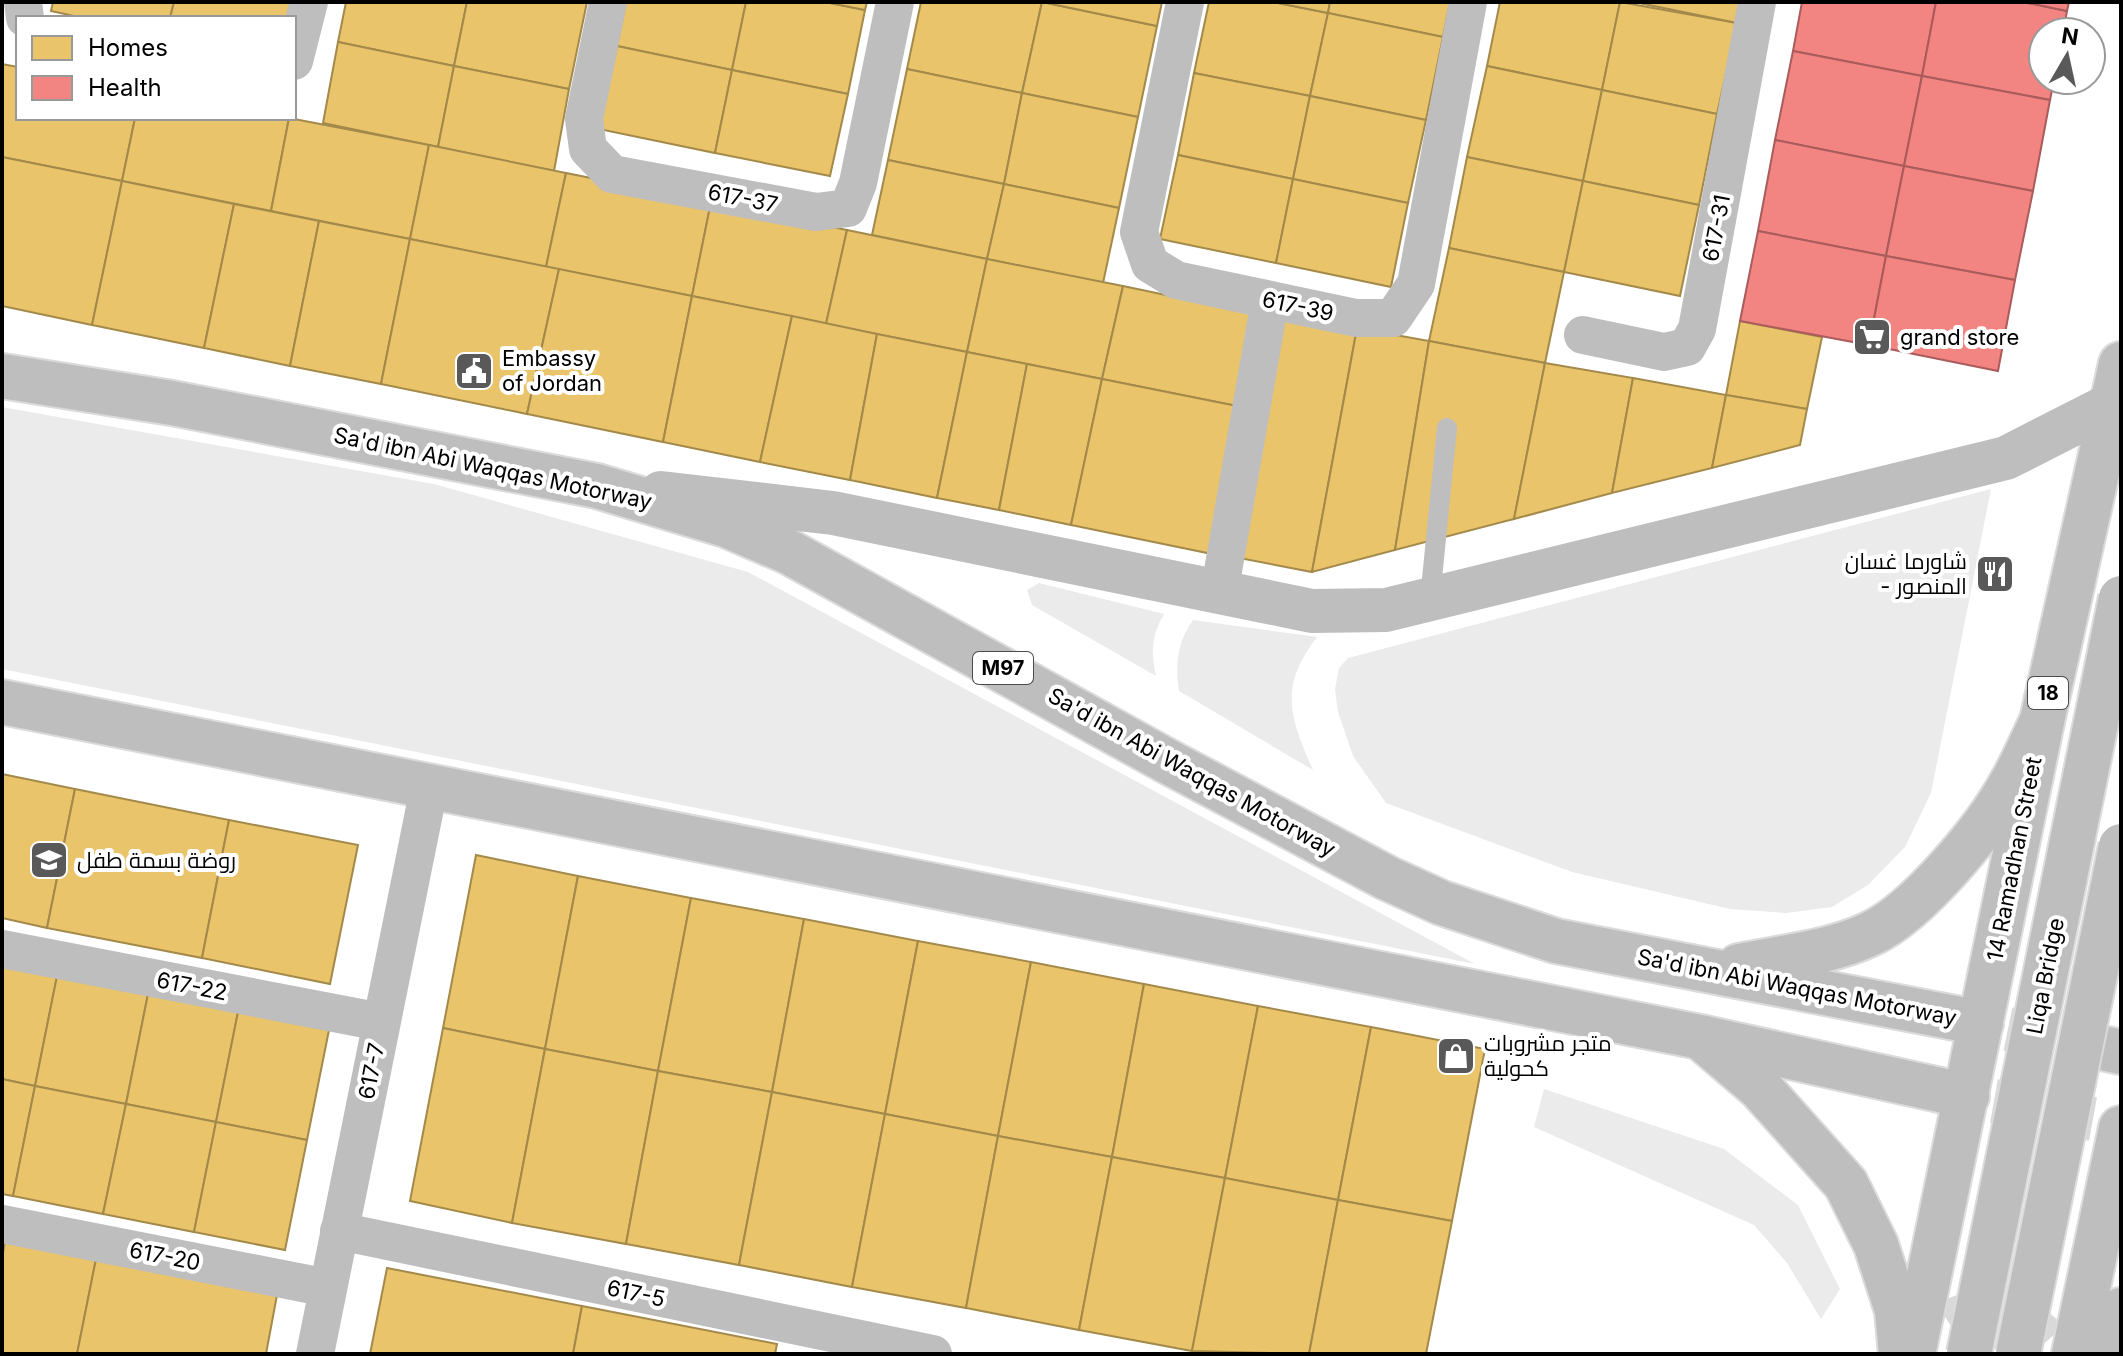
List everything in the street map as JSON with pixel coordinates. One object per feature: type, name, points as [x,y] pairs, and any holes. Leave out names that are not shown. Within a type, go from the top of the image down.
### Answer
[{"type":"main road","points":[[2,367],[87,388]]},
{"type":"main road","name":"Sa'd ibn Abi Waqqas Motorway","points":[[2,376],[87,388],[597,486],[726,525],[789,552],[1165,760],[1387,878],[1442,903],[1556,941],[1995,1026]]},
{"type":"main road","points":[[597,486],[833,513],[1312,611],[1386,610],[2006,458],[2117,384]]},
{"type":"main road","name":"14 Ramadhan Street","points":[[1916,1354],[1995,1026],[2042,721],[2117,384]]},
{"type":"main road","name":"Liqa Bridge","points":[[1959,1339],[2121,598]]},
{"type":"main road","points":[[4,703],[1700,1037],[1980,1098]]},
{"type":"main road","points":[[1716,970],[1839,945],[1871,934],[1904,912],[1931,887],[2011,784],[2042,721]]},
{"type":"main road","points":[[2049,1351],[2121,846]]},
{"type":"main road","points":[[1700,1037],[1760,1088],[1846,1184],[1876,1245],[1892,1297],[1901,1354]]},
{"type":"main road","points":[[2049,1351],[2112,1124]]},
{"type":"main road","points":[[2096,1354],[2121,1310]]},
{"type":"main road","points":[[1916,1354],[1937,1331],[1959,1339]]},
{"type":"street","points":[[296,53],[309,2]]},
{"type":"street","name":"617-37","points":[[608,2],[584,119],[588,149],[612,174],[816,212],[848,208],[858,183],[895,2]]},
{"type":"street","name":"617-39","points":[[1185,2],[1139,232],[1150,264],[1176,280],[1356,318],[1393,318],[1416,284],[1468,2]]},
{"type":"street","name":"617-31","points":[[1583,335],[1664,352],[1687,347],[1697,329],[1757,2]]},
{"type":"street","points":[[1219,594],[1270,300]]},
{"type":"street","name":"617-7","points":[[315,1354],[429,788]]},
{"type":"street","name":"617-22","points":[[2,949],[381,1022]]},
{"type":"street","name":"617-20","points":[[2,1224],[328,1288]]},
{"type":"street","name":"617-5","points":[[339,1231],[844,1346],[933,1354]]},
{"type":"lane","points":[[1430,599],[1447,428]]},
{"type":"shaded area","points":[[2,407],[434,484],[748,572],[1475,964],[2,669]]},
{"type":"shaded area","points":[[1991,489],[1931,793],[1905,847],[1868,885],[1832,907],[1786,913],[1730,909],[1572,872],[1386,803],[1353,756],[1338,712],[1335,689],[1339,668],[1348,658]]},
{"type":"shaded area","points":[[1039,583],[1164,614],[1153,644],[1156,676],[1032,605],[1027,590]]},
{"type":"shaded area","points":[[1193,620],[1317,637],[1297,671],[1292,702],[1298,733],[1313,770],[1179,691],[1178,654]]},
{"type":"shaded area","points":[[1544,1089],[1724,1149],[1798,1205],[1840,1289],[1821,1319],[1787,1263],[1754,1225],[1534,1127]]},
{"type":"building: Homes","points":[[53,2],[174,2],[170,16],[74,16],[51,11]]},
{"type":"building: Homes","points":[[174,2],[294,2],[291,16],[170,16]]},
{"type":"building: Homes","points":[[346,2],[467,2],[454,66],[338,42]]},
{"type":"building: Homes","points":[[467,2],[587,2],[569,89],[454,66]]},
{"type":"building: Homes","points":[[626,2],[746,2],[732,70],[617,46]]},
{"type":"building: Homes","points":[[746,2],[825,2],[865,10],[848,94],[732,70]]},
{"type":"building: Homes","points":[[825,2],[867,2],[865,10]]},
{"type":"building: Homes","points":[[921,2],[1042,2],[1022,93],[907,69]]},
{"type":"building: Homes","points":[[1042,2],[1157,26],[1138,117],[1022,93]]},
{"type":"building: Homes","points":[[1042,2],[1162,2],[1157,26]]},
{"type":"building: Homes","points":[[1209,2],[1273,2],[1328,13],[1310,96],[1194,73]]},
{"type":"building: Homes","points":[[1273,2],[1330,2],[1328,13]]},
{"type":"building: Homes","points":[[1330,2],[1450,2],[1443,37],[1328,13]]},
{"type":"building: Homes","points":[[1500,2],[1620,2],[1602,90],[1487,66]]},
{"type":"building: Homes","points":[[1620,2],[1737,23],[1717,114],[1602,90]]},
{"type":"building: Homes","points":[[1634,2],[1741,2],[1737,23]]},
{"type":"building: Homes","points":[[1328,13],[1443,37],[1426,120],[1310,96]]},
{"type":"building: Homes","points":[[338,42],[454,66],[438,147],[323,123]]},
{"type":"building: Homes","points":[[617,46],[732,70],[715,153],[599,129]]},
{"type":"building: Homes","points":[[2,64],[16,67],[16,120],[135,120],[122,181],[2,157]]},
{"type":"building: Homes","points":[[454,66],[569,89],[554,171],[438,147]]},
{"type":"building: Homes","points":[[1487,66],[1602,90],[1583,181],[1467,157]]},
{"type":"building: Homes","points":[[907,69],[1022,93],[1004,184],[888,160]]},
{"type":"building: Homes","points":[[732,70],[848,94],[830,176],[715,153]]},
{"type":"building: Homes","points":[[1194,73],[1310,96],[1293,179],[1178,155]]},
{"type":"building: Homes","points":[[1602,90],[1717,114],[1699,205],[1583,181]]},
{"type":"building: Homes","points":[[1022,93],[1138,117],[1119,208],[1004,184]]},
{"type":"building: Homes","points":[[1310,96],[1426,120],[1408,203],[1293,179]]},
{"type":"building: Homes","points":[[135,120],[289,120],[271,211],[122,181]]},
{"type":"building: Homes","points":[[289,120],[429,145],[410,239],[271,211]]},
{"type":"building: Homes","points":[[429,145],[566,173],[546,267],[410,239]]},
{"type":"building: Homes","points":[[1178,155],[1293,179],[1276,263],[1160,239]]},
{"type":"building: Homes","points":[[2,157],[122,181],[92,325],[2,306]]},
{"type":"building: Homes","points":[[1467,157],[1583,181],[1564,272],[1449,248]]},
{"type":"building: Homes","points":[[888,160],[1004,184],[987,259],[872,235]]},
{"type":"building: Homes","points":[[566,173],[711,202],[692,296],[546,267]]},
{"type":"building: Homes","points":[[1293,179],[1408,203],[1391,287],[1276,263]]},
{"type":"building: Homes","points":[[122,181],[234,204],[204,348],[92,325]]},
{"type":"building: Homes","points":[[1583,181],[1699,205],[1680,296],[1564,272]]},
{"type":"building: Homes","points":[[1004,184],[1119,208],[1103,283],[987,259]]},
{"type":"building: Homes","points":[[711,202],[847,230],[826,324],[692,296]]},
{"type":"building: Homes","points":[[234,204],[319,221],[290,366],[204,348]]},
{"type":"building: Homes","points":[[319,221],[410,239],[381,384],[290,366]]},
{"type":"building: Homes","points":[[847,230],[987,259],[967,352],[826,324]]},
{"type":"building: Homes","points":[[410,239],[559,269],[527,414],[381,384]]},
{"type":"building: Homes","points":[[1449,248],[1564,272],[1545,363],[1429,341]]},
{"type":"building: Homes","points":[[987,259],[1123,286],[1102,379],[967,352]]},
{"type":"building: Homes","points":[[559,269],[692,296],[663,442],[527,414]]},
{"type":"building: Homes","points":[[1123,286],[1261,315],[1242,407],[1102,379]]},
{"type":"building: Homes","points":[[692,296],[792,316],[760,462],[663,442]]},
{"type":"building: Homes","points":[[1283,314],[1357,328],[1312,572],[1234,557]]},
{"type":"building: Homes","points":[[792,316],[877,334],[850,480],[760,462]]},
{"type":"building: Homes","points":[[1740,321],[1822,337],[1807,409],[1726,395]]},
{"type":"building: Homes","points":[[1357,328],[1429,341],[1395,550],[1312,572]]},
{"type":"building: Homes","points":[[877,334],[967,352],[937,498],[850,480]]},
{"type":"building: Homes","points":[[1429,341],[1545,363],[1514,519],[1395,550]]},
{"type":"building: Homes","points":[[967,352],[1027,364],[999,510],[937,498]]},
{"type":"building: Homes","points":[[1545,363],[1633,378],[1612,493],[1514,519]]},
{"type":"building: Homes","points":[[1027,364],[1102,379],[1071,525],[999,510]]},
{"type":"building: Homes","points":[[1633,378],[1726,395],[1712,468],[1612,493]]},
{"type":"building: Homes","points":[[1102,379],[1242,407],[1212,554],[1071,525]]},
{"type":"building: Homes","points":[[1726,395],[1807,409],[1800,445],[1712,468]]},
{"type":"building: Homes","points":[[2,774],[75,789],[47,928],[2,918]]},
{"type":"building: Homes","points":[[75,789],[229,820],[202,958],[47,928]]},
{"type":"building: Homes","points":[[229,820],[358,845],[330,984],[202,958]]},
{"type":"building: Homes","points":[[476,855],[578,876],[545,1049],[443,1028]]},
{"type":"building: Homes","points":[[578,876],[691,898],[658,1071],[545,1049]]},
{"type":"building: Homes","points":[[691,898],[804,919],[772,1092],[658,1071]]},
{"type":"building: Homes","points":[[804,919],[918,941],[885,1114],[772,1092]]},
{"type":"building: Homes","points":[[918,941],[1031,962],[998,1136],[885,1114]]},
{"type":"building: Homes","points":[[1031,962],[1144,984],[1112,1157],[998,1136]]},
{"type":"building: Homes","points":[[2,965],[57,976],[35,1086],[2,1079]]},
{"type":"building: Homes","points":[[57,976],[148,994],[126,1104],[35,1086]]},
{"type":"building: Homes","points":[[1144,984],[1258,1006],[1225,1178],[1112,1157]]},
{"type":"building: Homes","points":[[148,994],[238,1012],[216,1122],[126,1104]]},
{"type":"building: Homes","points":[[1258,1006],[1371,1027],[1338,1200],[1225,1178]]},
{"type":"building: Homes","points":[[238,1012],[329,1030],[307,1140],[216,1122]]},
{"type":"building: Homes","points":[[1371,1027],[1485,1049],[1452,1221],[1338,1200]]},
{"type":"building: Homes","points":[[443,1028],[545,1049],[512,1223],[410,1201]]},
{"type":"building: Homes","points":[[545,1049],[658,1071],[626,1244],[512,1223]]},
{"type":"building: Homes","points":[[658,1071],[772,1092],[739,1265],[626,1244]]},
{"type":"building: Homes","points":[[2,1079],[35,1086],[13,1196],[2,1194]]},
{"type":"building: Homes","points":[[35,1086],[126,1104],[103,1214],[13,1196]]},
{"type":"building: Homes","points":[[772,1092],[885,1114],[852,1287],[739,1265]]},
{"type":"building: Homes","points":[[126,1104],[216,1122],[194,1232],[103,1214]]},
{"type":"building: Homes","points":[[885,1114],[998,1136],[966,1308],[852,1287]]},
{"type":"building: Homes","points":[[216,1122],[307,1140],[285,1250],[194,1232]]},
{"type":"building: Homes","points":[[998,1136],[1112,1157],[1079,1330],[966,1308]]},
{"type":"building: Homes","points":[[1112,1157],[1225,1178],[1192,1351],[1079,1330]]},
{"type":"building: Homes","points":[[1225,1178],[1338,1200],[1309,1354],[1192,1351]]},
{"type":"building: Homes","points":[[1338,1200],[1452,1221],[1426,1354],[1309,1354]]},
{"type":"building: Homes","points":[[5,1241],[96,1259],[77,1354],[2,1354],[2,1258]]},
{"type":"building: Homes","points":[[96,1259],[277,1295],[266,1354],[77,1354]]},
{"type":"building: Homes","points":[[387,1268],[582,1306],[573,1354],[370,1354]]},
{"type":"building: Homes","points":[[582,1306],[777,1344],[775,1354],[573,1354]]},
{"type":"building: Health","points":[[1802,2],[1936,2],[1922,76],[1793,51]]},
{"type":"building: Health","points":[[1936,2],[2023,2],[2067,11],[2066,16],[2027,16],[2027,96],[1922,76]]},
{"type":"building: Health","points":[[2023,2],[2069,2],[2067,11]]},
{"type":"building: Health","points":[[1793,51],[1922,76],[1904,166],[1775,140]]},
{"type":"building: Health","points":[[1922,76],[2050,100],[2033,191],[1904,166]]},
{"type":"building: Health","points":[[2029,96],[2051,96],[2050,100]]},
{"type":"building: Health","points":[[1775,140],[1904,166],[1886,256],[1758,231]]},
{"type":"building: Health","points":[[1904,166],[2033,191],[2015,280],[1886,256]]},
{"type":"building: Health","points":[[1758,231],[1886,256],[1869,345],[1740,321]]},
{"type":"building: Health","points":[[1886,256],[2015,280],[1998,371],[1869,345]]},
{"type":"tunnel","points":[[2008,1029],[2107,1049]]},
{"type":"tunnel","points":[[1994,1101],[2093,1119]]},
{"type":"tunnel","points":[[1949,1323],[1974,1313],[2001,1314],[2026,1324],[2047,1341]]},
{"type":"place","name":"grand store","points":[[1872,337]]},
{"type":"place","name":"Embassy of Jordan","points":[[474,371]]},
{"type":"place","name":"شاورما غسان - المنصور","points":[[1995,574]]},
{"type":"place","name":"روضة بسمة طفل","points":[[49,860]]},
{"type":"place","name":"متجر مشروبات كحولية","points":[[1456,1056]]}]
